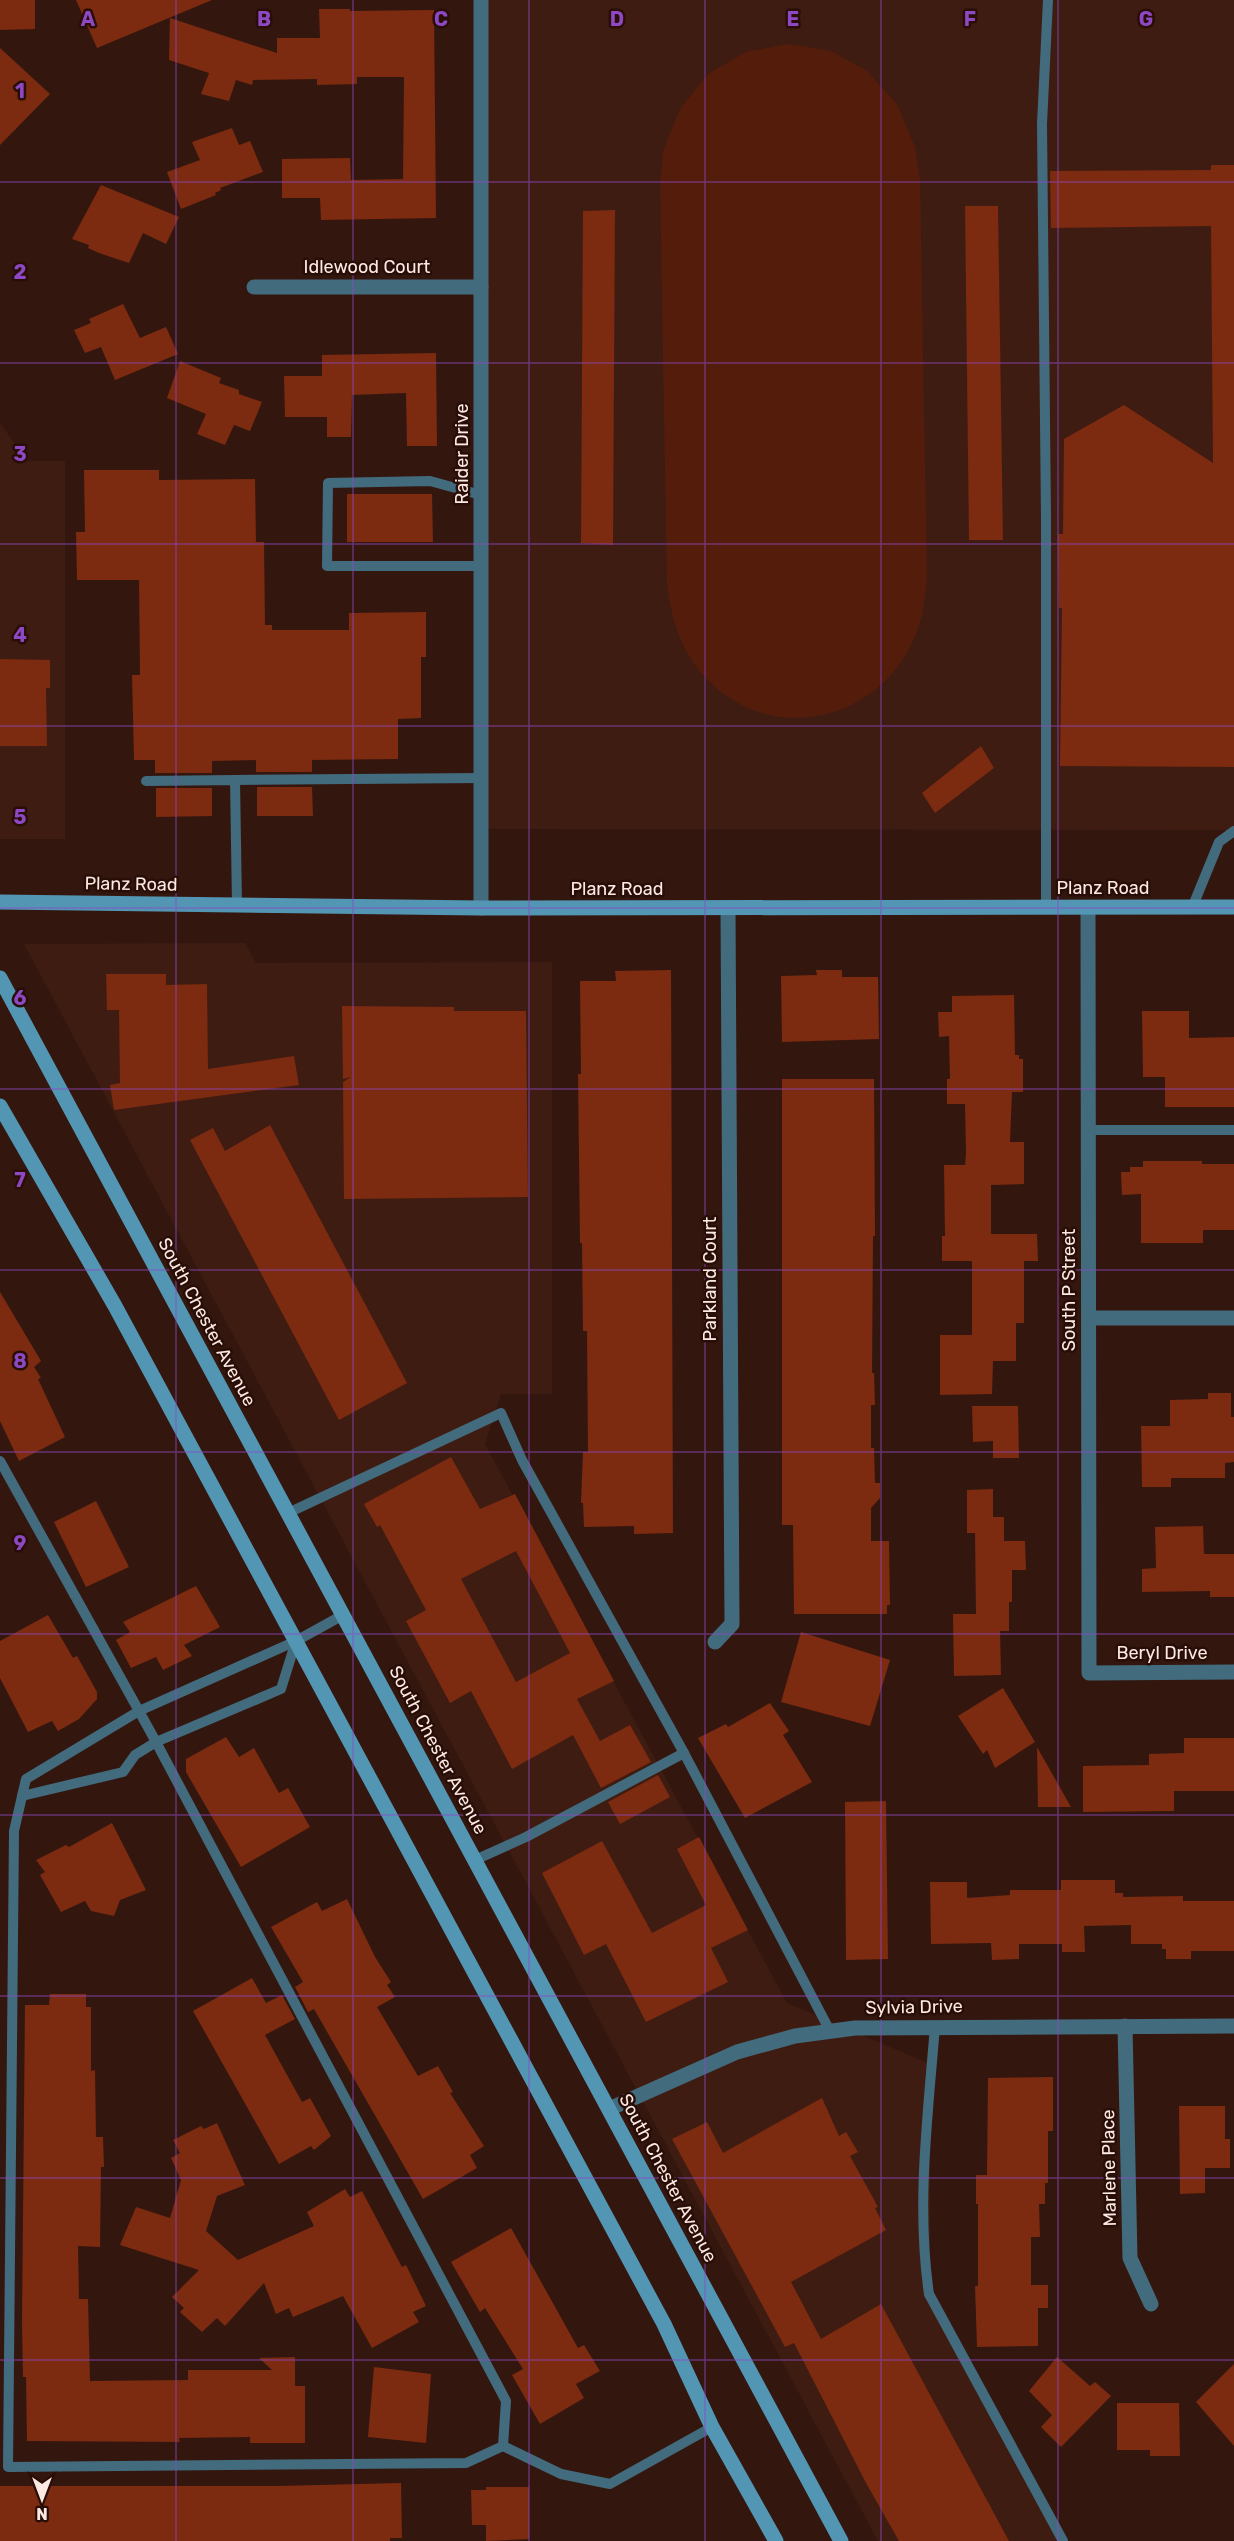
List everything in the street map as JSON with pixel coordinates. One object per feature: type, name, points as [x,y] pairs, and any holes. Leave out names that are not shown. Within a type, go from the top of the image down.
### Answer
[{"type":"main road","name":"Planz Road","points":[[0,902],[481,908],[1234,908]]},
{"type":"main road","name":"South Chester Avenue","points":[[0,978],[842,2541]]},
{"type":"main road","points":[[0,1106],[115,1306],[664,2324],[712,2427],[776,2541]]},
{"type":"street","name":"Raider Drive","points":[[481,0],[481,908]]},
{"type":"street","name":"Idlewood Court","points":[[254,287],[481,287]]},
{"type":"street","name":"Parkland Court","points":[[715,1642],[732,1624],[728,908]]},
{"type":"street","name":"South P Street","points":[[1088,908],[1089,1672]]},
{"type":"street","points":[[1089,1318],[1234,1318]]},
{"type":"street","name":"Beryl Drive","points":[[1089,1672],[1234,1672]]},
{"type":"street","name":"Sylvia Drive","points":[[609,2109],[737,2052],[795,2036],[830,2031],[855,2028],[935,2026],[1234,2026]]},
{"type":"street","name":"Marlene Place","points":[[1125,2026],[1130,2258],[1151,2304]]},
{"type":"lane","points":[[1046,908],[1046,520],[1042,124],[1048,0]]},
{"type":"lane","points":[[481,495],[430,481],[328,483],[327,566],[481,566]]},
{"type":"lane","points":[[146,781],[481,778]]},
{"type":"lane","points":[[235,780],[237,905]]},
{"type":"lane","points":[[1192,908],[1219,842],[1234,831]]},
{"type":"lane","points":[[1088,1130],[1234,1130]]},
{"type":"lane","points":[[288,1513],[501,1413],[522,1460],[684,1753],[830,2031]]},
{"type":"lane","points":[[0,1461],[139,1711],[506,2401],[503,2446]]},
{"type":"lane","points":[[343,1615],[296,1641],[139,1711],[26,1779],[14,1831],[4,2468],[466,2463],[503,2446]]},
{"type":"lane","points":[[22,1796],[123,1772],[135,1755],[156,1743],[280,1689],[296,1641]]},
{"type":"lane","points":[[475,1860],[526,1837],[684,1753]]},
{"type":"lane","points":[[935,2026],[924,2154],[922,2250],[929,2294],[1063,2541]]},
{"type":"lane","points":[[503,2446],[561,2474],[610,2484],[712,2427]]},
{"type":"shaded area","points":[[482,0],[1234,0],[1234,830],[481,829]]},
{"type":"shaded area","points":[[788,44],[831,51],[867,71],[897,104],[915,147],[920,180],[927,577],[923,611],[917,631],[902,661],[880,685],[855,703],[826,714],[796,718],[765,714],[736,702],[709,681],[699,671],[684,648],[671,609],[667,582],[660,185],[663,151],[680,109],[708,74],[746,52]]},
{"type":"shaded area","points":[[0,423],[27,461],[65,461],[65,839],[0,839]]},
{"type":"shaded area","points":[[245,943],[256,963],[552,962],[552,1394],[501,1394],[485,1444],[787,2003],[930,2064],[930,2288],[1067,2541],[878,2541],[24,944]]},
{"type":"building","points":[[0,0],[35,0],[35,29],[0,30]]},
{"type":"building","points":[[76,0],[212,0],[97,48]]},
{"type":"building","points":[[319,9],[434,10],[436,218],[321,220],[320,198],[282,198],[282,159],[350,158],[351,180],[403,179],[404,77],[357,77],[357,84],[317,85],[317,79],[253,80],[252,85],[236,80],[229,101],[201,94],[209,73],[169,60],[170,18],[277,53],[277,38],[320,38]]},
{"type":"building","points":[[0,48],[50,94],[0,145]]},
{"type":"building","points":[[232,128],[239,145],[250,141],[263,172],[220,188],[221,190],[215,193],[216,195],[181,209],[167,172],[200,160],[192,142]]},
{"type":"building","points":[[1211,165],[1234,165],[1234,767],[1060,766],[1062,608],[1059,608],[1058,534],[1063,534],[1064,439],[1124,405],[1213,463],[1211,226],[1051,228],[1050,171],[1211,170]]},
{"type":"building","points":[[101,185],[179,217],[166,244],[143,233],[129,263],[99,253],[88,248],[89,245],[72,239]]},
{"type":"building","points":[[965,206],[998,206],[1003,540],[969,540]]},
{"type":"building","points":[[615,210],[613,545],[581,543],[583,211]]},
{"type":"building","points":[[123,304],[140,338],[166,327],[178,354],[115,380],[101,347],[85,353],[74,330],[91,323],[89,319]]},
{"type":"building","points":[[436,353],[437,446],[407,446],[406,393],[352,395],[351,437],[327,437],[327,417],[285,417],[284,376],[322,376],[322,355]]},
{"type":"building","points":[[180,361],[221,378],[219,383],[239,390],[239,394],[262,402],[250,431],[234,425],[225,445],[197,434],[206,414],[167,398]]},
{"type":"building","points":[[84,470],[159,470],[159,480],[255,479],[256,542],[264,542],[265,625],[272,625],[272,630],[349,630],[349,613],[426,612],[426,657],[421,657],[421,718],[398,719],[398,759],[312,760],[312,772],[256,772],[256,760],[212,761],[212,773],[155,773],[155,760],[134,760],[132,675],[140,675],[139,580],[77,580],[76,532],[85,532]]},
{"type":"building","points":[[347,494],[432,494],[433,542],[347,542]]},
{"type":"building","points":[[0,659],[50,660],[50,688],[46,688],[47,746],[0,746]]},
{"type":"building","points":[[981,746],[994,768],[935,813],[922,793]]},
{"type":"building","points":[[257,787],[312,787],[313,816],[257,816]]},
{"type":"building","points":[[156,788],[212,788],[212,816],[156,817]]},
{"type":"building","points":[[671,970],[673,1533],[634,1534],[634,1526],[584,1527],[583,1503],[581,1503],[583,1452],[588,1452],[587,1331],[583,1331],[582,1243],[580,1243],[578,1074],[581,1074],[580,981],[616,981],[615,971]]},
{"type":"building","points":[[816,970],[842,970],[842,977],[878,977],[879,1039],[782,1042],[781,976],[817,975]]},
{"type":"building","points":[[106,974],[166,974],[166,985],[207,984],[208,1069],[294,1056],[299,1085],[114,1110],[110,1085],[120,1083],[119,1010],[107,1010]]},
{"type":"building","points":[[1014,995],[1015,1055],[1023,1059],[1023,1092],[1012,1092],[1010,1142],[1024,1142],[1024,1184],[991,1185],[991,1234],[1037,1234],[1038,1261],[1024,1261],[1024,1323],[1016,1323],[1016,1361],[993,1361],[992,1394],[940,1395],[940,1335],[972,1335],[972,1261],[942,1261],[942,1236],[945,1236],[944,1165],[965,1165],[966,1154],[965,1104],[947,1104],[947,1079],[950,1079],[949,1036],[939,1037],[938,1012],[952,1012],[952,996]]},
{"type":"building","points":[[342,1006],[454,1007],[454,1011],[526,1011],[528,1197],[344,1199],[343,1082],[351,1077],[343,1079]]},
{"type":"building","points":[[1142,1011],[1189,1011],[1189,1038],[1234,1037],[1234,1107],[1165,1107],[1165,1077],[1143,1077]]},
{"type":"building","points":[[782,1079],[874,1079],[875,1236],[873,1236],[872,1373],[874,1373],[875,1405],[871,1405],[871,1448],[874,1448],[875,1483],[880,1483],[880,1498],[871,1508],[871,1541],[889,1541],[890,1605],[887,1605],[887,1614],[794,1614],[793,1525],[782,1525]]},
{"type":"building","points":[[270,1125],[407,1383],[339,1420],[190,1140],[213,1128],[225,1151]]},
{"type":"building","points":[[1143,1161],[1202,1161],[1202,1164],[1234,1164],[1234,1230],[1203,1230],[1203,1243],[1141,1243],[1141,1194],[1122,1195],[1121,1172],[1130,1172],[1130,1167],[1143,1167]]},
{"type":"building","points":[[0,1292],[41,1361],[34,1367],[41,1378],[38,1379],[65,1437],[19,1461],[0,1421]]},
{"type":"building","points":[[1208,1393],[1231,1393],[1231,1417],[1234,1417],[1234,1462],[1225,1463],[1225,1478],[1171,1478],[1171,1487],[1142,1487],[1141,1426],[1170,1426],[1170,1400],[1208,1399]]},
{"type":"building","points":[[972,1406],[1018,1406],[1019,1458],[993,1458],[993,1441],[973,1442]]},
{"type":"building","points":[[451,1457],[480,1509],[515,1494],[614,1681],[577,1699],[600,1741],[630,1725],[651,1762],[601,1788],[573,1735],[512,1769],[471,1691],[450,1703],[406,1621],[426,1610],[380,1525],[377,1527],[364,1504]],"holes":[[[516,1551],[570,1653],[516,1682],[461,1579]]]},
{"type":"building","points":[[993,1489],[993,1517],[1004,1517],[1004,1541],[1025,1541],[1026,1570],[1012,1570],[1009,1631],[1000,1631],[1001,1675],[954,1676],[953,1614],[976,1614],[975,1533],[967,1533],[967,1490]]},
{"type":"building","points":[[96,1501],[129,1567],[86,1587],[54,1522]]},
{"type":"building","points":[[1203,1526],[1204,1554],[1234,1554],[1234,1597],[1210,1597],[1210,1591],[1142,1592],[1142,1569],[1156,1568],[1155,1527]]},
{"type":"building","points":[[196,1586],[220,1627],[184,1645],[192,1656],[163,1670],[156,1657],[131,1668],[116,1640],[130,1632],[123,1622]]},
{"type":"building","points":[[48,1615],[73,1658],[77,1656],[97,1692],[97,1699],[79,1719],[58,1731],[52,1721],[28,1732],[0,1678],[0,1641]]},
{"type":"building","points":[[801,1632],[890,1660],[870,1726],[781,1702]]},
{"type":"building","points":[[1003,1688],[1035,1742],[995,1768],[987,1750],[983,1754],[958,1716]]},
{"type":"building","points":[[770,1703],[789,1731],[783,1735],[812,1782],[745,1818],[698,1738],[726,1724],[728,1727]]},
{"type":"building","points":[[226,1737],[239,1757],[254,1748],[279,1793],[288,1788],[310,1827],[241,1867],[186,1772],[186,1759]]},
{"type":"building","points":[[1184,1738],[1234,1738],[1234,1791],[1174,1791],[1174,1811],[1083,1812],[1083,1766],[1149,1765],[1149,1754],[1184,1753]]},
{"type":"building","points":[[1037,1747],[1071,1807],[1038,1807]]},
{"type":"building","points":[[658,1775],[670,1797],[620,1824],[608,1802]]},
{"type":"building","points":[[886,1801],[888,1959],[846,1960],[845,1802]]},
{"type":"building","points":[[112,1823],[146,1890],[120,1900],[114,1916],[91,1911],[85,1901],[61,1912],[40,1875],[45,1872],[36,1860],[66,1845],[69,1847]]},
{"type":"building","points":[[699,1837],[748,1930],[711,1948],[728,1982],[646,2022],[606,1944],[584,1955],[542,1873],[602,1841],[652,1933],[706,1905],[677,1849]]},
{"type":"building","points":[[1061,1880],[1115,1880],[1115,1893],[1123,1893],[1123,1897],[1183,1896],[1183,1901],[1234,1901],[1234,1951],[1191,1951],[1191,1959],[1166,1959],[1166,1949],[1162,1949],[1162,1944],[1131,1944],[1131,1925],[1084,1926],[1085,1952],[1062,1952],[1062,1944],[1019,1944],[1019,1959],[992,1960],[991,1943],[931,1944],[930,1882],[967,1882],[967,1898],[1010,1895],[1010,1890],[1061,1890]]},
{"type":"building","points":[[347,1899],[375,1957],[391,1982],[387,1985],[395,1997],[377,2007],[418,2076],[438,2066],[453,2092],[450,2093],[484,2146],[470,2155],[477,2168],[423,2199],[314,2009],[308,2012],[295,1987],[303,1982],[271,1927],[317,1902],[322,1911]]},
{"type":"building","points":[[252,1978],[266,2003],[282,1995],[295,2019],[265,2035],[302,2102],[310,2098],[331,2136],[314,2150],[311,2146],[279,2164],[193,2011]]},
{"type":"building","points":[[50,1994],[86,1994],[86,2007],[91,2007],[91,2071],[95,2070],[96,2137],[103,2137],[104,2167],[101,2167],[100,2247],[78,2246],[79,2299],[88,2299],[90,2381],[188,2380],[188,2370],[272,2370],[259,2358],[295,2357],[295,2386],[305,2386],[305,2443],[250,2443],[250,2437],[179,2438],[180,2442],[27,2441],[22,2323],[25,2005],[49,2005]]},
{"type":"building","points":[[1053,2077],[1053,2131],[1048,2131],[1048,2183],[1045,2183],[1045,2204],[1039,2204],[1040,2237],[1031,2237],[1031,2285],[1048,2285],[1048,2308],[1038,2308],[1038,2346],[977,2347],[975,2286],[978,2286],[978,2204],[976,2204],[976,2175],[987,2175],[988,2078]]},
{"type":"building","points":[[822,2098],[839,2136],[846,2132],[858,2152],[850,2156],[878,2207],[875,2208],[886,2230],[791,2282],[821,2339],[881,2304],[1009,2541],[899,2541],[866,2483],[794,2343],[785,2347],[672,2139],[707,2122],[723,2153]]},
{"type":"building","points":[[1179,2106],[1225,2106],[1225,2139],[1230,2139],[1230,2168],[1205,2168],[1205,2193],[1180,2194]]},
{"type":"building","points":[[217,2123],[245,2185],[217,2196],[206,2231],[238,2260],[314,2226],[307,2212],[345,2189],[350,2197],[362,2191],[402,2267],[406,2265],[426,2306],[413,2312],[419,2322],[372,2348],[343,2296],[293,2317],[289,2308],[276,2314],[264,2283],[225,2326],[217,2318],[202,2332],[180,2312],[184,2308],[172,2297],[199,2270],[120,2245],[136,2207],[170,2218],[181,2180],[171,2158],[180,2153],[173,2140],[201,2126],[204,2129]]},
{"type":"building","points":[[511,2228],[578,2348],[584,2345],[600,2371],[576,2384],[584,2398],[540,2424],[512,2375],[523,2369],[485,2308],[480,2312],[451,2262]]},
{"type":"building","points":[[1057,2357],[1090,2386],[1095,2382],[1111,2396],[1061,2447],[1041,2427],[1052,2415],[1029,2391]]},
{"type":"building","points":[[1234,2364],[1234,2446],[1196,2402]]},
{"type":"building","points":[[374,2367],[431,2374],[426,2443],[368,2437]]},
{"type":"building","points":[[1117,2403],[1179,2403],[1180,2456],[1150,2456],[1150,2450],[1117,2450]]},
{"type":"building","points":[[401,2483],[402,2538],[390,2538],[390,2541],[0,2541],[0,2486],[277,2486]]},
{"type":"building","points":[[486,2487],[529,2487],[529,2539],[486,2541],[486,2525],[472,2525],[471,2490],[486,2490]]}]
